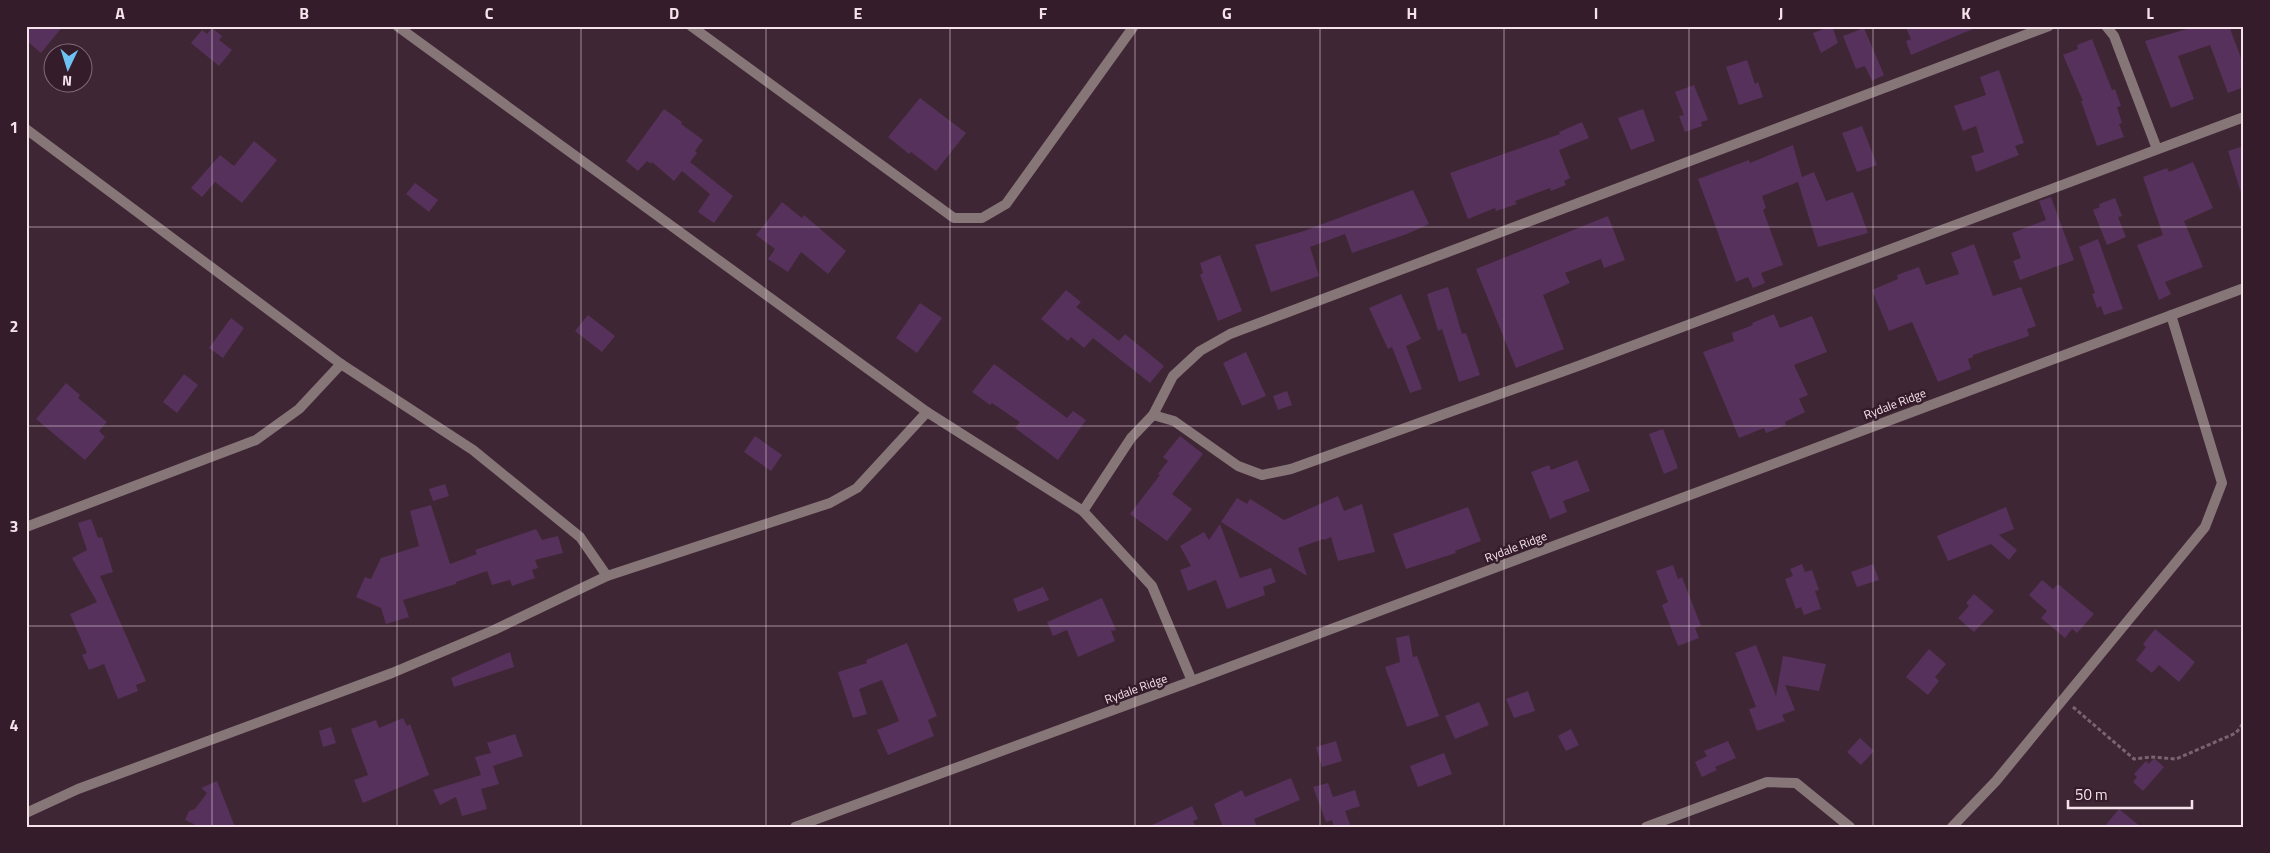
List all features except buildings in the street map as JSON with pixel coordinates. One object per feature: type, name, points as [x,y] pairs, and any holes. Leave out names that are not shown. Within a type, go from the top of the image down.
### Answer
[{"type":"street","points":[[397,26],[927,412],[1083,511],[1152,586],[1192,681]]},
{"type":"street","points":[[692,26],[954,218],[982,218],[1006,204],[1134,26]]},
{"type":"street","points":[[1083,511],[1131,438],[1153,415],[1173,376],[1200,351],[1230,334],[2049,26]]},
{"type":"street","points":[[2106,26],[2114,36],[2157,149]]},
{"type":"street","points":[[1153,415],[1174,421],[1238,466],[1262,475],[1291,470],[1578,366],[2244,118]]},
{"type":"street","points":[[26,129],[341,364],[473,450],[580,538],[607,576]]},
{"type":"street","name":"Rydale Ridge","points":[[795,827],[1192,681],[2244,288]]},
{"type":"street","points":[[1952,827],[1996,782],[2205,527],[2222,483],[2171,315]]},
{"type":"street","points":[[26,527],[256,440],[299,409],[341,364]]},
{"type":"street","points":[[26,813],[78,789],[392,673],[494,630],[607,576],[830,503],[857,488],[927,412]]},
{"type":"street","points":[[1646,827],[1767,782],[1796,783],[1850,827]]},
{"type":"path","points":[[2063,699],[2134,759],[2151,757],[2176,759],[2236,734],[2244,722]]}]
